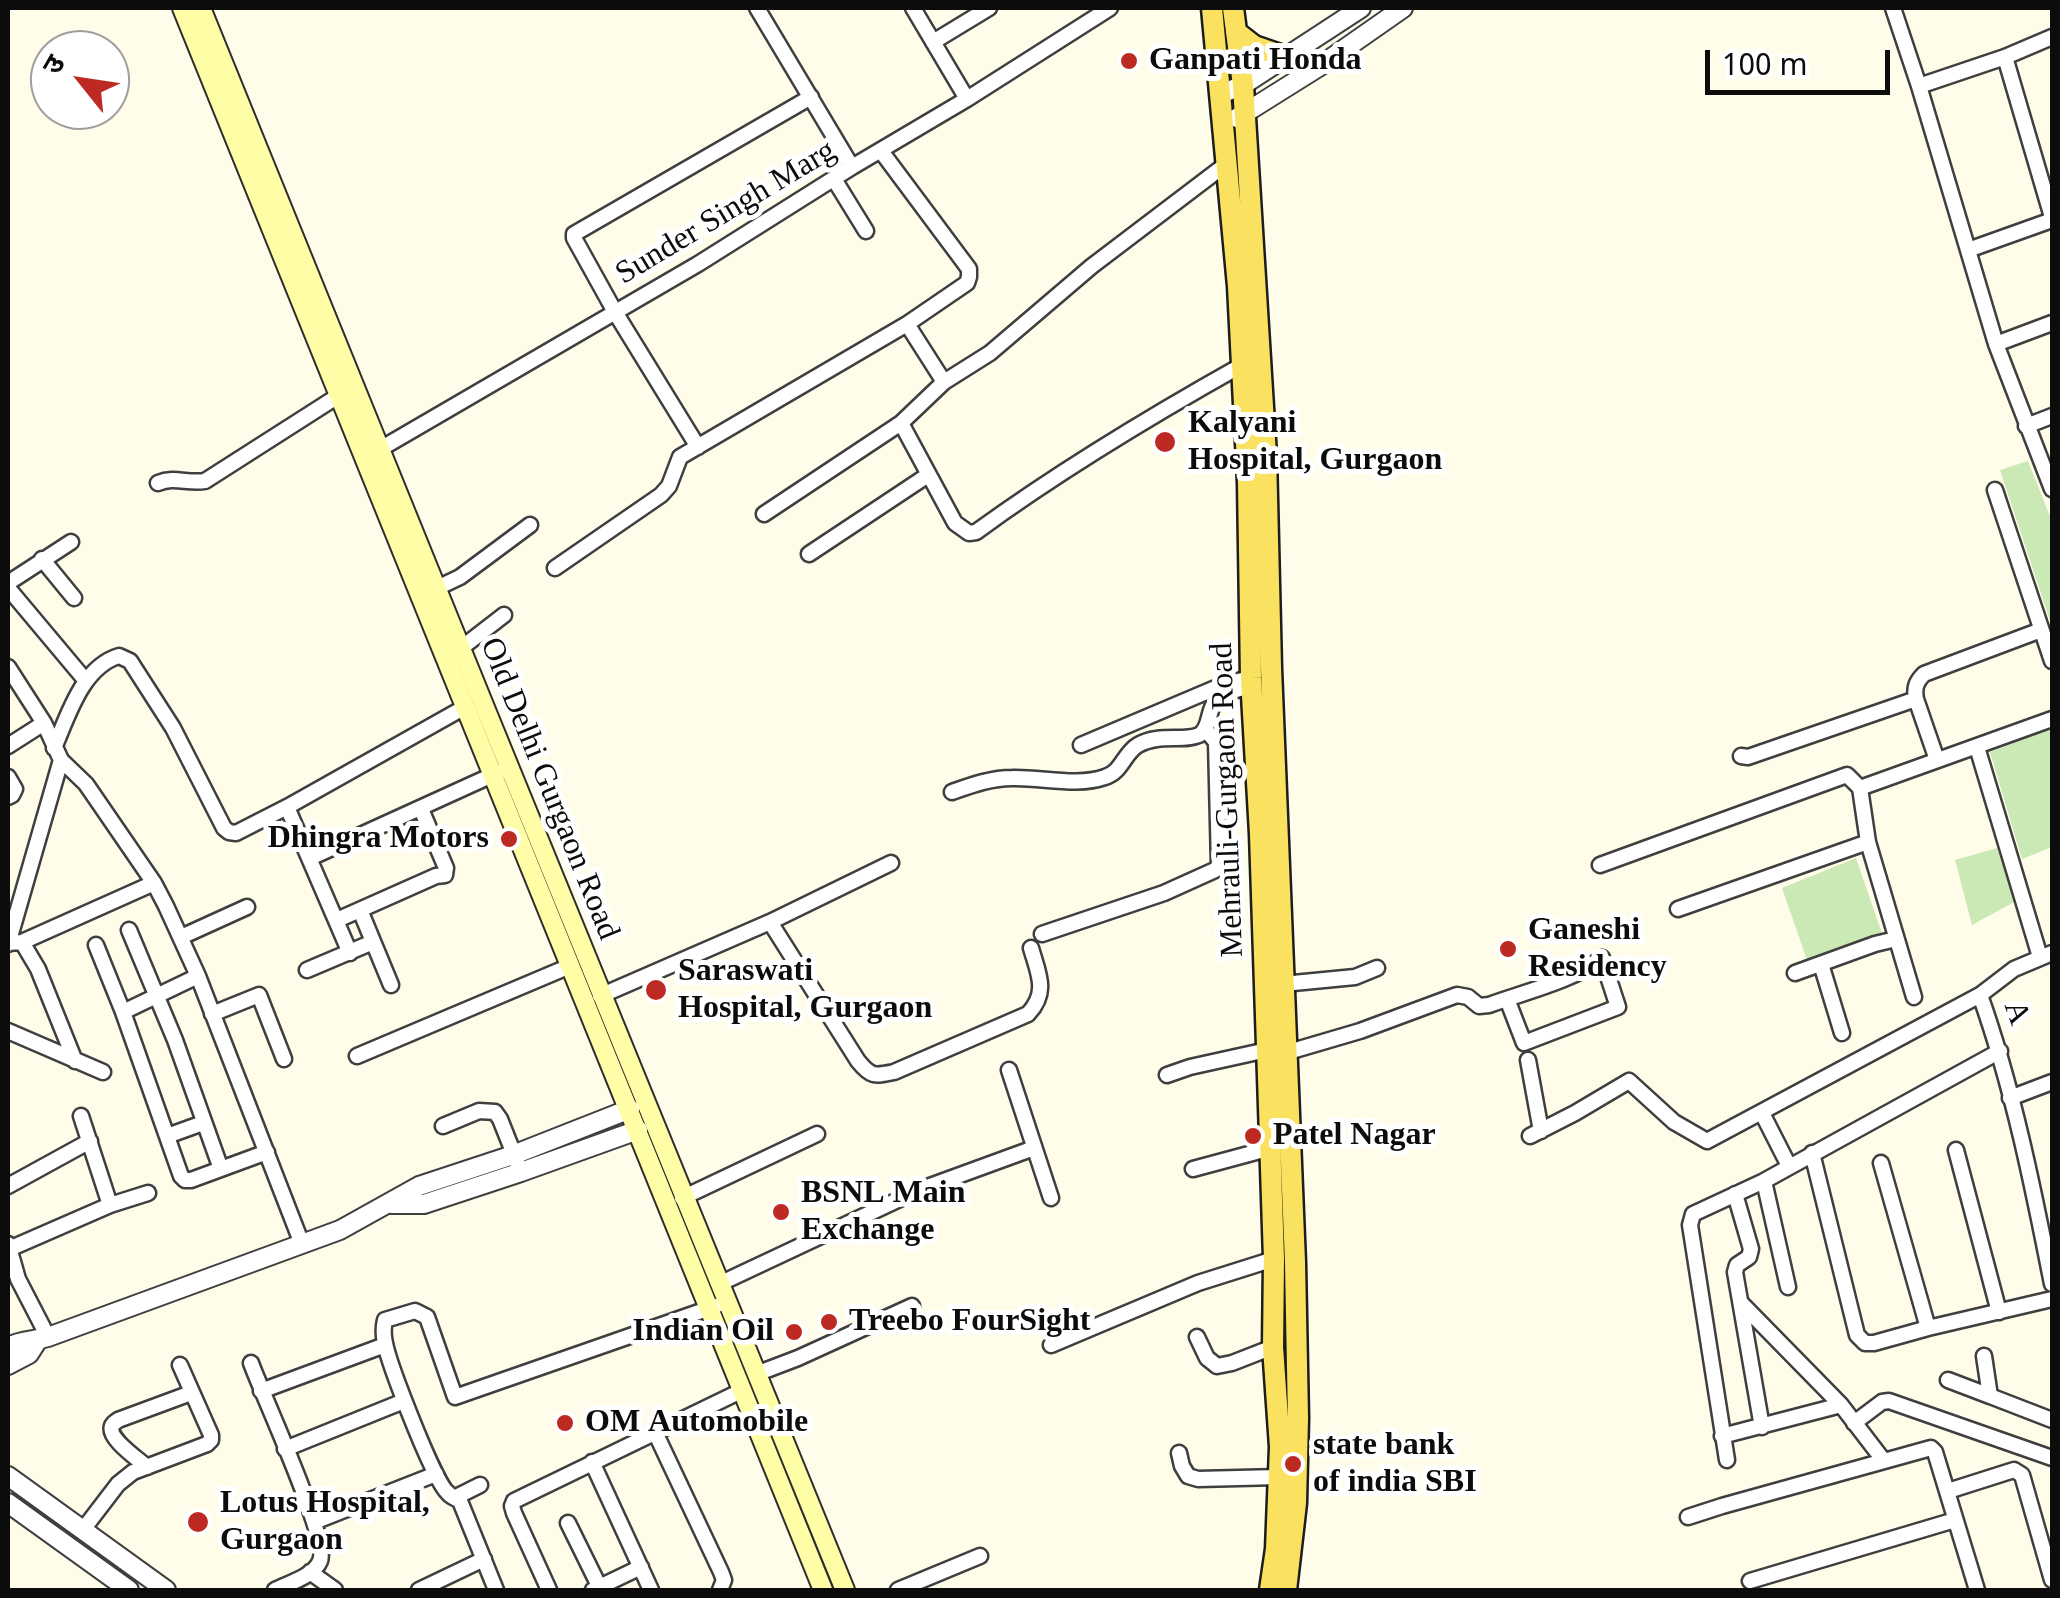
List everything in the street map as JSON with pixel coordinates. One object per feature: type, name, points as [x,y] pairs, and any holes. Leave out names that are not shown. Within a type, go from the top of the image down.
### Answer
[{"type":"main road","name":"Old Delhi Gurgaon Road","points":[[182,8],[216,67],[373,452],[464,707],[501,771],[600,996],[682,1198],[718,1298],[743,1390],[823,1590]]},
{"type":"main road","name":"Old Delhi Gurgaon Road","points":[[202,8],[216,67],[338,396],[373,452],[437,588],[570,966],[638,1130],[756,1374],[845,1590]]},
{"type":"main road","name":"Mehrauli-Gurgaon Road","points":[[1212,8],[1238,286],[1260,834],[1279,1119],[1295,1262],[1296,1503],[1286,1590]]},
{"type":"main road","name":"Mehrauli-Gurgaon Road","points":[[1233,8],[1243,85],[1266,455],[1256,675],[1277,784],[1282,984],[1276,1052]]},
{"type":"main road","points":[[1236,32],[1254,46],[1286,56]]},
{"type":"main road","name":"Mehrauli-Gurgaon Road","points":[[1270,1590],[1276,1549],[1280,1448],[1273,1347],[1271,1148],[1279,1119]]},
{"type":"street","points":[[757,8],[852,166]]},
{"type":"street","points":[[913,8],[967,99]]},
{"type":"street","points":[[932,42],[988,8]]},
{"type":"street","name":"Sunder Singh Marg","points":[[373,452],[615,312],[1110,8]]},
{"type":"street","points":[[1222,94],[1243,85],[1361,8]]},
{"type":"street","points":[[1223,124],[1320,66],[1403,8]]},
{"type":"street","points":[[1893,8],[1996,344],[2052,489]]},
{"type":"street","points":[[1919,86],[2052,38]]},
{"type":"street","points":[[1968,250],[2052,218],[2005,57]]},
{"type":"street","points":[[698,447],[615,312],[574,234],[811,97]]},
{"type":"street","points":[[555,568],[661,495],[669,486],[680,456],[906,324],[967,283],[969,269],[881,151]]},
{"type":"street","points":[[764,514],[901,422],[944,382],[990,353],[1092,266],[1225,165]]},
{"type":"street","points":[[834,179],[866,231]]},
{"type":"street","points":[[1996,344],[2052,323]]},
{"type":"street","points":[[906,324],[944,382]]},
{"type":"street","points":[[901,422],[955,523],[969,533],[976,532],[1152,415],[1242,365]]},
{"type":"street","points":[[158,483],[170,478],[205,481],[338,396]]},
{"type":"street","points":[[2026,426],[2052,416]]},
{"type":"street","points":[[809,554],[928,475]]},
{"type":"street","points":[[1995,490],[2052,662]]},
{"type":"street","points":[[437,588],[460,577],[530,524]]},
{"type":"street","points":[[71,542],[8,586],[86,681]]},
{"type":"street","points":[[42,559],[74,598]]},
{"type":"street","points":[[460,649],[504,615]]},
{"type":"street","points":[[1937,760],[1916,700],[1918,680],[1924,674],[2042,630]]},
{"type":"street","points":[[11,943],[58,754],[86,681],[111,658],[119,656],[130,661],[174,728],[224,828],[236,833],[464,707]]},
{"type":"street","points":[[8,667],[44,722],[58,754],[86,784],[154,883],[198,976],[302,1244]]},
{"type":"street","points":[[952,792],[997,779],[1094,781],[1112,775],[1137,746],[1155,738],[1199,735],[1220,698],[1256,675]]},
{"type":"street","points":[[1081,745],[1225,684],[1256,675]]},
{"type":"street","points":[[1741,756],[1748,757],[1916,700]]},
{"type":"street","points":[[1860,788],[2052,718]]},
{"type":"street","points":[[8,746],[44,722]]},
{"type":"street","points":[[1042,934],[1164,893],[1219,866],[1216,742],[1205,729]]},
{"type":"street","points":[[1528,1060],[1535,1134],[1629,1081],[1674,1122],[1706,1141],[1980,996],[2002,976],[2046,955],[1977,747]]},
{"type":"street","points":[[310,858],[501,771]]},
{"type":"street","points":[[1600,864],[1847,775],[1860,788],[1868,842],[1914,997]]},
{"type":"street","points":[[8,777],[15,789],[8,798]]},
{"type":"street","points":[[287,807],[350,953]]},
{"type":"street","points":[[337,920],[445,874],[446,868],[421,809]]},
{"type":"street","points":[[1678,909],[1868,842]]},
{"type":"street","points":[[600,996],[891,864]]},
{"type":"street","points":[[11,943],[154,883]]},
{"type":"street","points":[[181,938],[247,906]]},
{"type":"street","points":[[360,910],[391,985]]},
{"type":"street","points":[[770,922],[858,1061],[875,1076],[894,1072],[1028,1014],[1038,1003],[1041,987],[1031,948]]},
{"type":"street","points":[[129,930],[158,996],[221,1169]]},
{"type":"street","points":[[1794,974],[1896,939]]},
{"type":"street","points":[[307,970],[373,942]]},
{"type":"street","points":[[11,943],[38,970],[75,1061]]},
{"type":"street","points":[[96,946],[181,1176],[192,1180],[267,1152]]},
{"type":"street","points":[[1167,1075],[1360,1031],[1458,995],[1482,1007],[1506,998],[1560,980],[1602,958],[1618,1006],[1524,1043],[1506,998]]},
{"type":"street","points":[[1821,964],[1842,1033]]},
{"type":"street","points":[[358,1056],[570,966]]},
{"type":"street","points":[[1282,984],[1332,980],[1377,968]]},
{"type":"street","points":[[123,1012],[198,976]]},
{"type":"street","points":[[212,1014],[259,995],[284,1060]]},
{"type":"street","name":"A","points":[[1980,996],[2000,1051],[2052,1284]]},
{"type":"street","points":[[8,1031],[103,1072]]},
{"type":"street","points":[[1727,1460],[1690,1225],[1693,1214],[1764,1181],[2000,1051]]},
{"type":"street","points":[[1009,1070],[1051,1198]]},
{"type":"street","points":[[2010,1098],[2052,1082]]},
{"type":"street","points":[[8,1347],[43,1338],[340,1230],[418,1186],[630,1110]]},
{"type":"street","points":[[443,1126],[480,1111],[495,1112],[522,1172]]},
{"type":"street","points":[[1762,1112],[1789,1166]]},
{"type":"street","points":[[80,1116],[110,1205]]},
{"type":"street","points":[[167,1136],[203,1122]]},
{"type":"street","points":[[390,1204],[424,1204],[638,1130]]},
{"type":"street","points":[[682,1198],[817,1134]]},
{"type":"street","points":[[8,1186],[90,1141]]},
{"type":"street","points":[[496,1590],[456,1496],[446,1492],[436,1474],[404,1401],[385,1344],[385,1320],[415,1310],[427,1318],[455,1397],[718,1298],[919,1190],[1034,1148]]},
{"type":"street","points":[[1194,1169],[1271,1148]]},
{"type":"street","points":[[1956,1150],[1999,1312]]},
{"type":"street","points":[[1812,1153],[1857,1336],[1865,1343],[2052,1299]]},
{"type":"street","points":[[1880,1164],[1928,1328]]},
{"type":"street","points":[[1764,1181],[1788,1287]]},
{"type":"street","points":[[43,1338],[13,1282],[8,1247],[148,1193]]},
{"type":"street","points":[[1735,1194],[1750,1249],[1749,1257],[1735,1269],[1762,1427]]},
{"type":"street","points":[[1050,1346],[1198,1282],[1274,1259]]},
{"type":"street","points":[[1740,1302],[1840,1405],[1884,1461]]},
{"type":"street","points":[[756,1374],[912,1306]]},
{"type":"street","points":[[1197,1337],[1206,1358],[1217,1366],[1273,1347]]},
{"type":"street","points":[[8,1365],[29,1354],[43,1338]]},
{"type":"street","points":[[260,1391],[385,1344]]},
{"type":"street","points":[[1984,1356],[1990,1396]]},
{"type":"street","points":[[251,1363],[322,1551],[321,1560],[310,1572],[275,1590]]},
{"type":"street","points":[[82,1531],[118,1484],[133,1472],[211,1440],[180,1366]]},
{"type":"street","points":[[1948,1380],[2052,1420]]},
{"type":"street","points":[[549,1590],[512,1506],[518,1498],[743,1390]]},
{"type":"street","points":[[147,1466],[114,1439],[112,1425],[190,1393]]},
{"type":"street","points":[[285,1449],[404,1401]]},
{"type":"street","points":[[1854,1423],[1889,1401],[2052,1458]]},
{"type":"street","points":[[1722,1436],[1840,1405]]},
{"type":"street","points":[[655,1432],[724,1580],[720,1590]]},
{"type":"street","points":[[1688,1518],[1931,1448],[1978,1590]]},
{"type":"street","points":[[1179,1452],[1188,1476],[1198,1479],[1279,1477]]},
{"type":"street","points":[[592,1462],[651,1590]]},
{"type":"street","points":[[1948,1491],[2014,1470],[2022,1474],[2048,1545],[2052,1580]]},
{"type":"street","points":[[314,1522],[436,1474]]},
{"type":"street","points":[[8,1476],[166,1590]]},
{"type":"street","points":[[456,1496],[480,1485]]},
{"type":"street","points":[[8,1502],[129,1590]]},
{"type":"street","points":[[1750,1581],[1956,1520]]},
{"type":"street","points":[[568,1523],[597,1589],[641,1567]]},
{"type":"street","points":[[898,1590],[980,1556]]},
{"type":"street","points":[[419,1590],[484,1559]]},
{"type":"street","points":[[310,1572],[335,1590]]},
{"type":"green space","points":[[2028,461],[2052,521],[2052,627],[2000,470]]},
{"type":"green space","points":[[2052,728],[2052,847],[2022,859],[1990,752]]},
{"type":"green space","points":[[1997,848],[2016,901],[1972,925],[1955,860]]},
{"type":"green space","points":[[1856,858],[1883,936],[1809,966],[1782,888]]},
{"type":"place","name":"Ganpati Honda","points":[[1129,61]]},
{"type":"place","name":"Kalyani Hospital, Gurgaon","points":[[1165,442]]},
{"type":"place","name":"Dhingra Motors","points":[[509,839]]},
{"type":"place","name":"Ganeshi Residency","points":[[1508,949]]},
{"type":"place","name":"Saraswati Hospital, Gurgaon","points":[[656,990]]},
{"type":"place","name":"Patel Nagar","points":[[1253,1136]]},
{"type":"place","name":"BSNL Main Exchange","points":[[781,1212]]},
{"type":"place","name":"Treebo FourSight","points":[[829,1322]]},
{"type":"place","name":"Indian Oil","points":[[794,1332]]},
{"type":"place","name":"OM Automobile","points":[[565,1423]]},
{"type":"place","name":"state bank of india SBI","points":[[1293,1464]]},
{"type":"place","name":"Lotus Hospital, Gurgaon","points":[[198,1522]]}]
